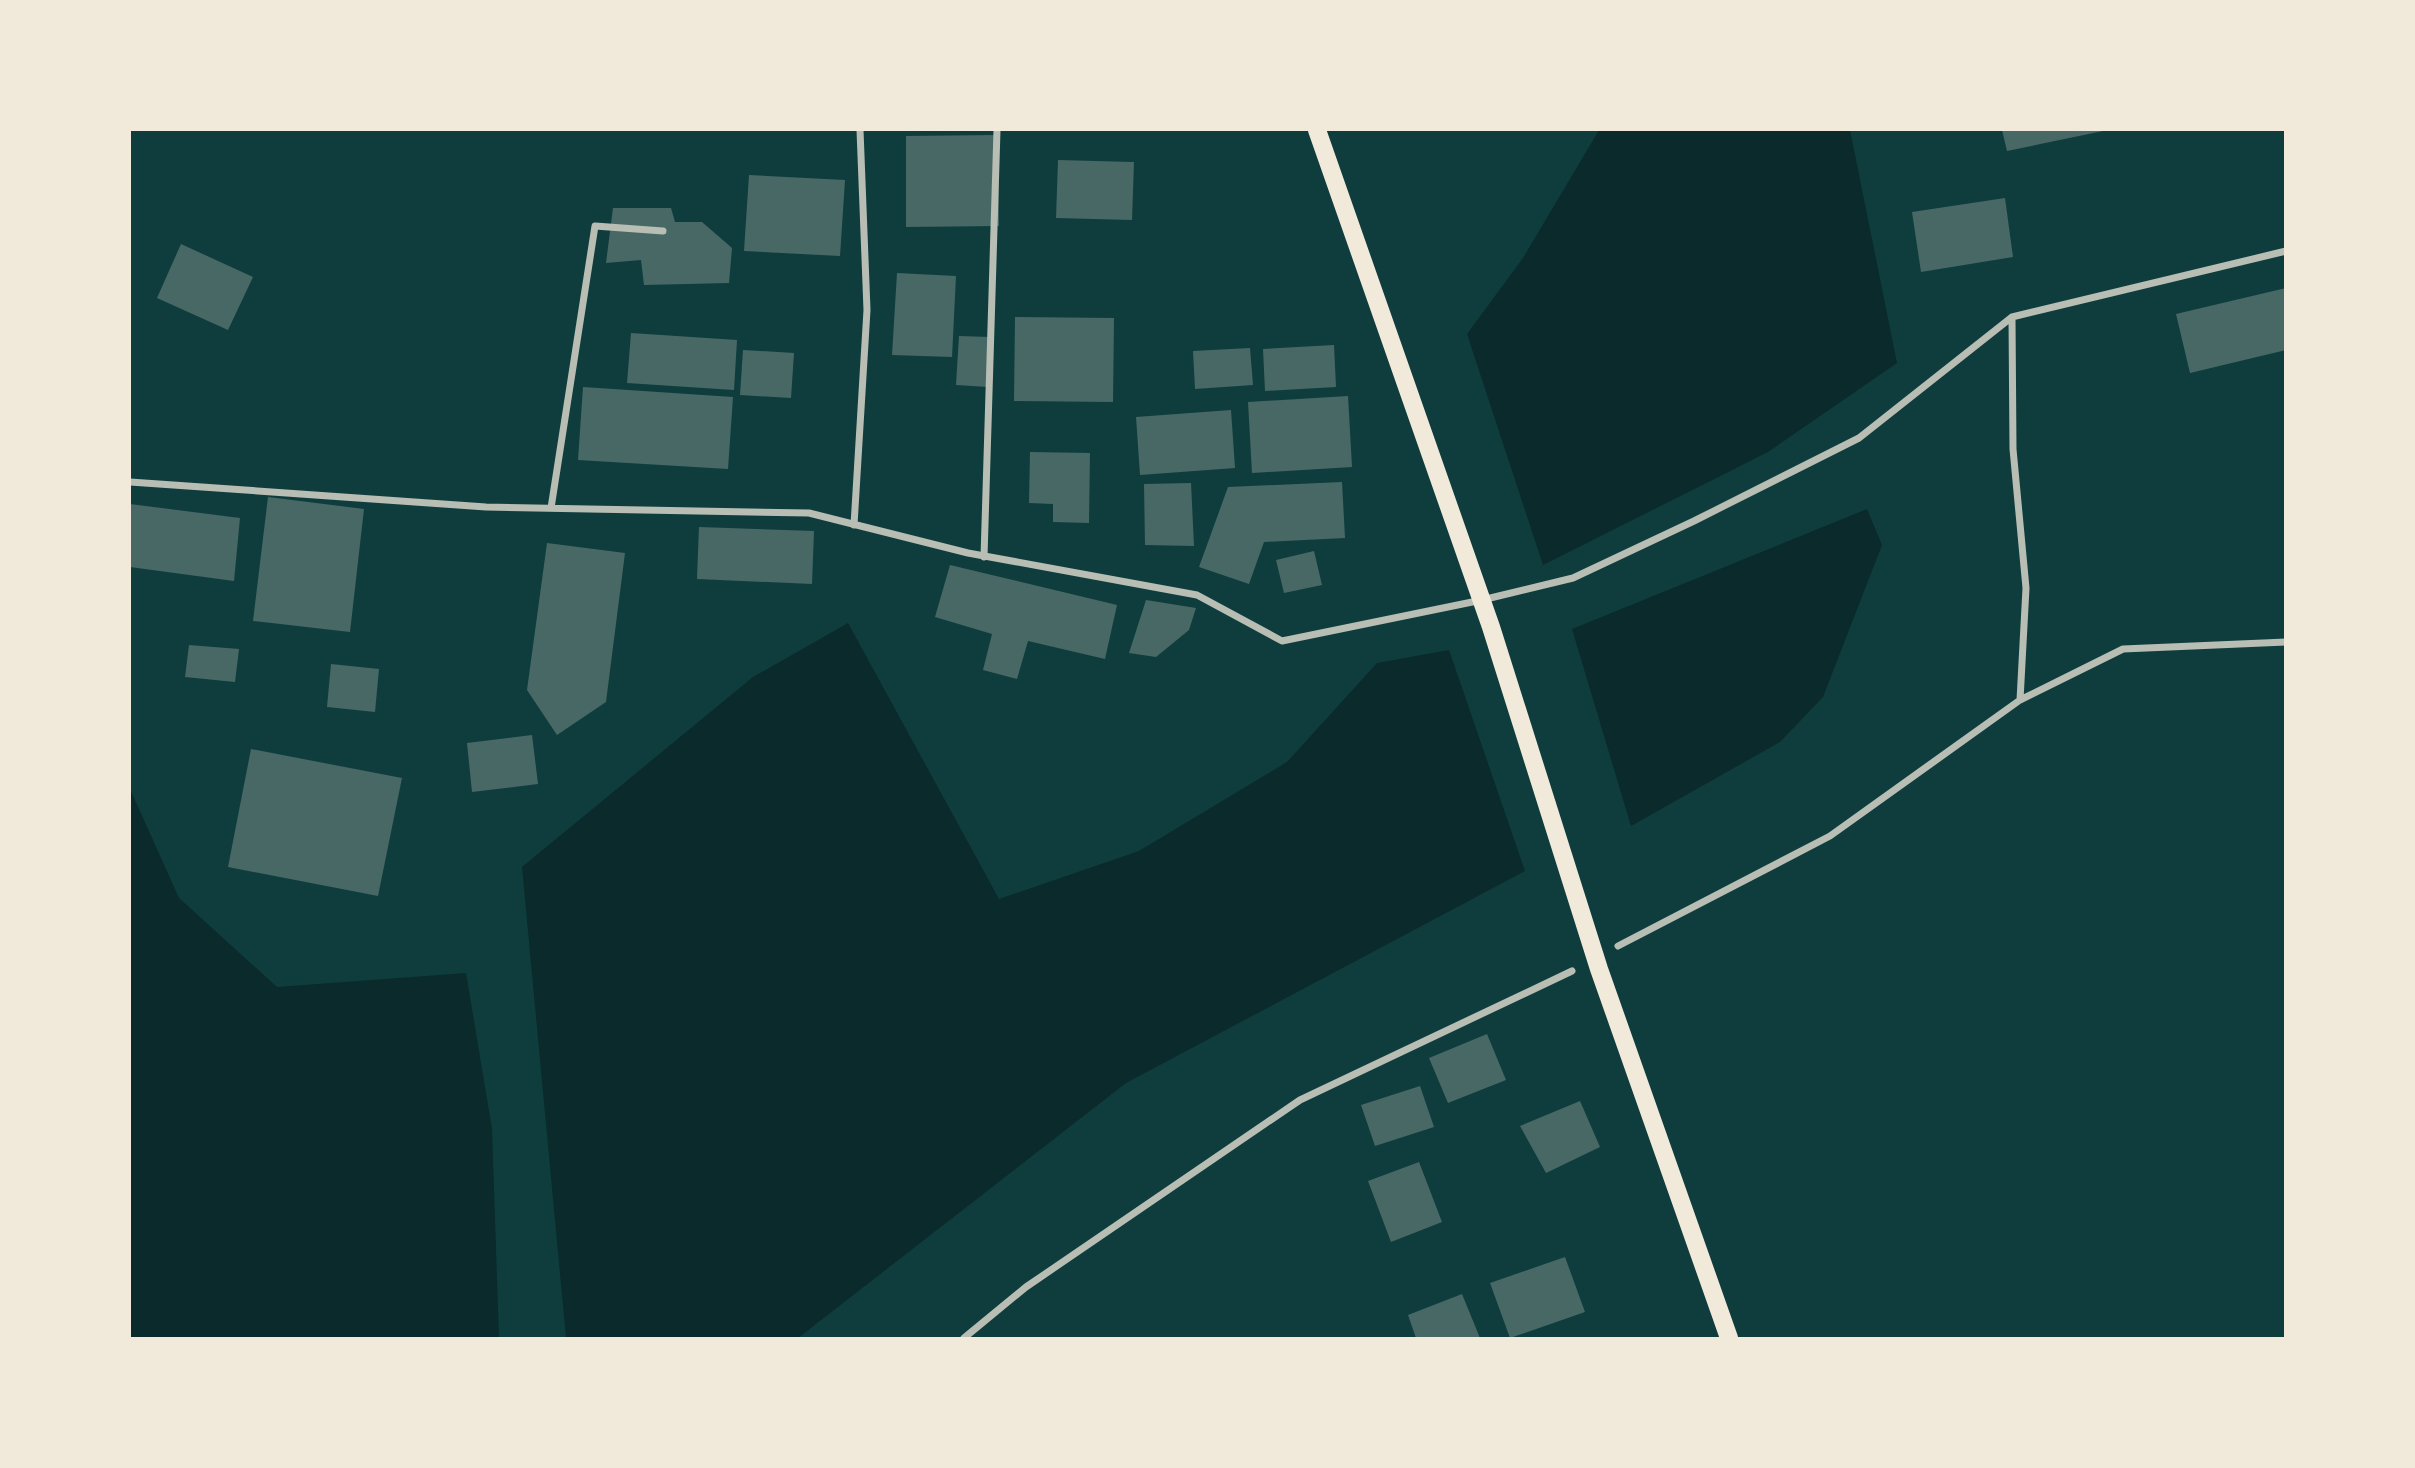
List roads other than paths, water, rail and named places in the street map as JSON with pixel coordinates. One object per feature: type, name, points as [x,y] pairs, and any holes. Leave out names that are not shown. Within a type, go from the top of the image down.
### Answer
[{"type":"main road","points":[[1317,130],[1482,600],[1599,969],[1729,1339]]},
{"type":"street","points":[[854,525],[867,310],[860,130]]},
{"type":"street","points":[[985,556],[997,130]]},
{"type":"street","points":[[551,508],[595,226],[663,231]]},
{"type":"street","points":[[130,482],[486,506],[809,513],[985,556],[1197,595],[1282,641],[1482,600],[1573,578],[1695,521],[1858,438],[2012,317],[2286,250]]},
{"type":"street","points":[[2012,317],[2013,449],[2026,588],[2020,700]]},
{"type":"street","points":[[1618,946],[1830,836],[2020,700],[2123,649],[2286,642]]},
{"type":"street","points":[[964,1339],[1026,1287],[1300,1100],[1572,971]]},
{"type":"water","points":[[1599,130],[1850,130],[1897,363],[1768,452],[1543,565],[1467,334],[1523,258]]},
{"type":"water","points":[[1867,509],[1882,545],[1823,697],[1780,742],[1631,826],[1572,629]]},
{"type":"water","points":[[848,623],[999,899],[1139,851],[1287,762],[1377,663],[1449,650],[1525,871],[1126,1083],[798,1338],[566,1338],[522,867],[753,677]]},
{"type":"water","points":[[130,789],[179,898],[277,987],[466,973],[492,1129],[499,1338],[130,1338]]}]
